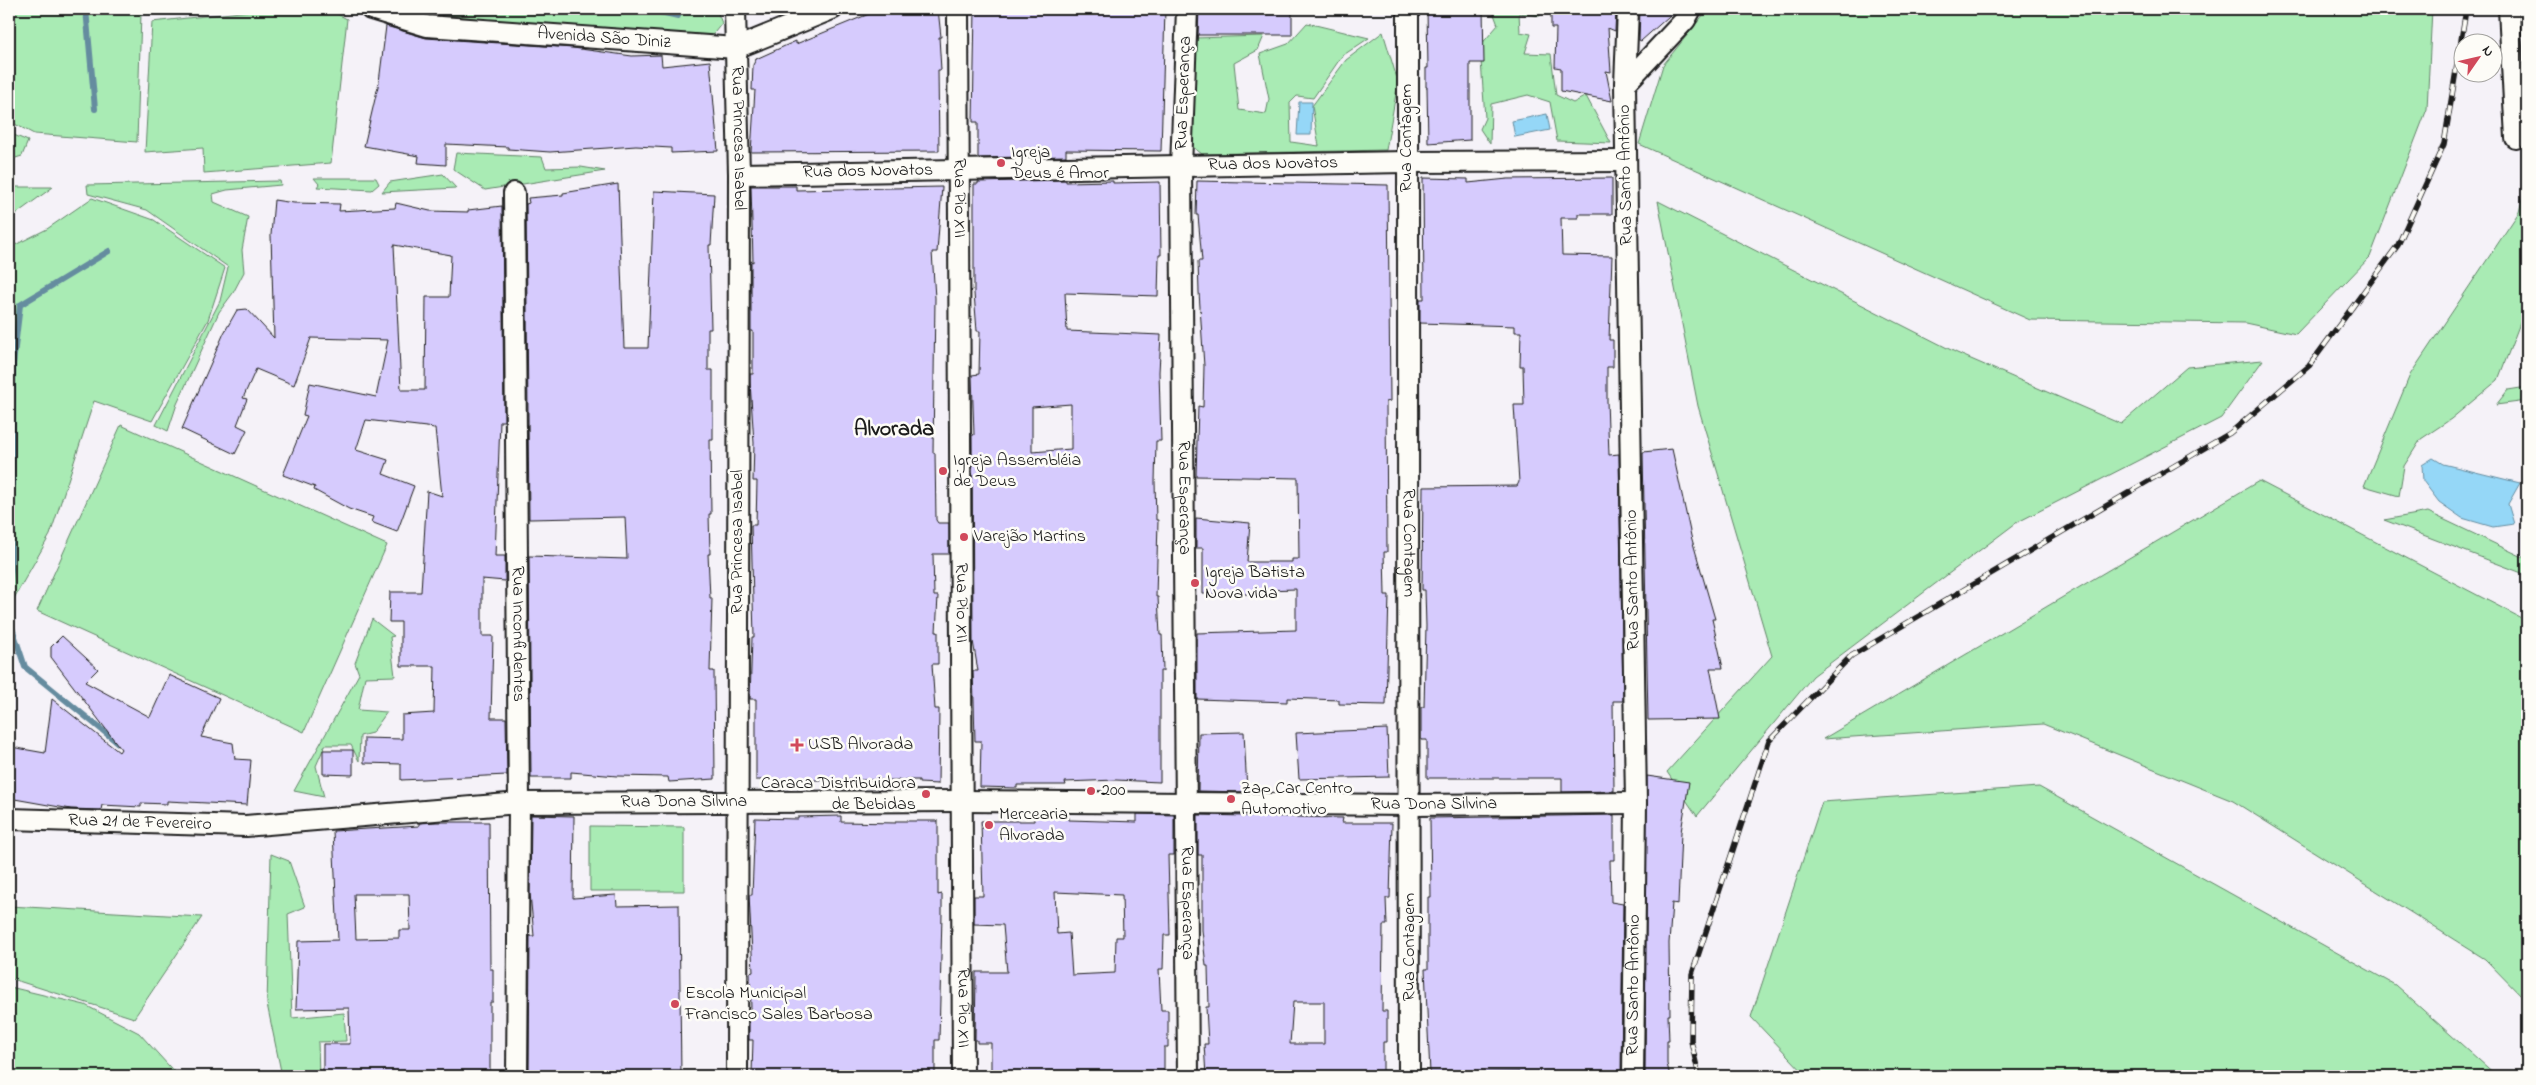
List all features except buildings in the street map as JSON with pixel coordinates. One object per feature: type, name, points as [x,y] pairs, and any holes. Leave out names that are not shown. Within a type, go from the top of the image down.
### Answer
[{"type":"street","name":"Avenida São Diniz","points":[[371,9],[427,26],[736,48],[832,9]]},
{"type":"street","name":"Rua Princesa Isabel","points":[[735,9],[739,174],[736,1076]]},
{"type":"street","name":"Rua Pio XII","points":[[958,9],[963,1076]]},
{"type":"street","name":"Rua Esperança","points":[[1187,9],[1181,167],[1188,1076]]},
{"type":"street","name":"Rua Contagem","points":[[1408,9],[1406,162],[1411,805],[1409,1076]]},
{"type":"street","name":"Rua Santo Antônio","points":[[1628,9],[1625,84],[1636,803],[1633,1076]]},
{"type":"street","name":"Rua Santo Antônio","points":[[1625,84],[1685,20],[1691,9]]},
{"type":"street","points":[[2509,9],[2516,138]]},
{"type":"street","name":"Rua dos Novatos","points":[[739,174],[960,172],[1406,162],[1626,161]]},
{"type":"street","name":"Rua Inconfidentes","points":[[514,193],[519,803],[517,1076]]},
{"type":"street","name":"Rua Dona Silvina","points":[[272,824],[519,803],[962,801],[1411,805],[1636,803]]},
{"type":"street","name":"Rua 21 de Fevereiro","points":[[9,820],[246,826],[272,824]]},
{"type":"green space","points":[[9,9],[183,9],[141,13],[137,142],[34,134],[9,121]]},
{"type":"green space","points":[[267,9],[328,9],[347,19],[331,163],[204,173],[203,148],[145,152],[152,22]]},
{"type":"green space","points":[[417,9],[716,9],[722,23],[711,37],[611,33],[438,14]]},
{"type":"green space","points":[[1492,9],[1540,9],[1540,16],[1519,13],[1520,32],[1531,34],[1525,53],[1551,54],[1556,95],[1573,103],[1586,96],[1611,143],[1557,141],[1550,102],[1528,95],[1491,104],[1490,144],[1480,129],[1485,118],[1480,46],[1498,25]]},
{"type":"green space","points":[[1708,9],[2432,9],[2427,109],[2370,257],[2296,334],[2245,323],[2030,320],[1639,144],[1663,65]]},
{"type":"green space","points":[[1307,23],[1369,38],[1342,56],[1313,98],[1297,96],[1290,103],[1291,142],[1319,146],[1312,106],[1346,60],[1383,32],[1398,82],[1386,150],[1202,154],[1189,144],[1194,38],[1264,36],[1258,50],[1234,63],[1239,110],[1266,114],[1269,99],[1260,54],[1288,44]]},
{"type":"green space","points":[[9,133],[28,141],[22,156],[9,160]]},
{"type":"green space","points":[[456,153],[542,157],[546,168],[581,167],[605,171],[485,190],[453,169]]},
{"type":"green space","points":[[443,174],[456,188],[382,192],[390,182]]},
{"type":"green space","points":[[314,178],[376,178],[379,184],[372,190],[317,187],[319,184]]},
{"type":"green space","points":[[280,181],[281,185],[227,190],[213,194],[214,202],[248,217],[242,250],[244,272],[233,293],[219,312],[177,404],[168,431],[156,425],[220,301],[228,267],[147,210],[88,194],[87,185]]},
{"type":"green space","points":[[2527,181],[2527,305],[2498,380],[2451,419],[2421,439],[2404,466],[2399,496],[2364,486],[2410,375],[2519,212]]},
{"type":"green space","points":[[9,187],[53,187],[9,219]]},
{"type":"green space","points":[[92,198],[154,220],[225,268],[208,320],[152,421],[94,401],[50,535],[9,607],[9,248],[47,229]]},
{"type":"green space","points":[[1658,201],[1957,353],[2121,424],[2187,367],[2263,360],[2221,418],[2016,523],[1813,676],[1697,816],[1667,772],[1772,656],[1698,406]]},
{"type":"green space","points":[[2527,387],[2527,401],[2496,405],[2508,390]]},
{"type":"green space","points":[[121,425],[387,545],[304,732],[37,611]]},
{"type":"green space","points":[[2259,481],[2527,621],[2527,1002],[2485,959],[2233,801],[2043,724],[1823,739]]},
{"type":"green space","points":[[2428,512],[2527,559],[2527,575],[2384,520]]},
{"type":"green space","points":[[372,619],[394,636],[390,637],[395,676],[365,677],[358,710],[387,712],[372,733],[360,736],[359,761],[351,745],[325,745],[316,766],[324,797],[294,791],[359,674],[355,663]]},
{"type":"green space","points":[[2039,787],[2395,985],[2497,1076],[1807,1076],[1751,1017],[1822,802]]},
{"type":"green space","points":[[590,826],[684,827],[684,891],[590,891]]},
{"type":"green space","points":[[271,854],[289,861],[305,907],[288,914],[292,1018],[344,1013],[346,1041],[318,1042],[319,1076],[282,1076],[267,1004]]},
{"type":"green space","points":[[9,906],[202,917],[134,1018],[9,978]]},
{"type":"green space","points":[[10,987],[85,1005],[139,1033],[178,1076],[9,1076]]},
{"type":"water","points":[[1299,102],[1312,102],[1311,135],[1297,135]]},
{"type":"water","points":[[1547,114],[1550,130],[1515,137],[1512,121]]},
{"type":"water","points":[[2433,458],[2443,464],[2520,483],[2508,504],[2514,524],[2493,527],[2462,518],[2439,502],[2423,481],[2422,465]]},
{"type":"waterway","points":[[86,9],[95,109]]},
{"type":"waterway","points":[[647,9],[678,16]]},
{"type":"waterway","points":[[777,13],[788,9]]},
{"type":"waterway","points":[[9,590],[11,569],[13,364],[20,305],[109,251]]},
{"type":"waterway","points":[[9,619],[25,667],[118,743]]},
{"type":"railway","points":[[1699,1076],[1691,1041],[1692,974],[1769,741],[1851,656],[2230,433],[2309,366],[2398,245],[2444,144],[2465,16],[2464,9]]},
{"type":"place","name":"Igreja Deus é Amor","points":[[1001,163]]},
{"type":"place","name":"Igreja Assembléia de Deus","points":[[943,471]]},
{"type":"place","name":"Varejão Martins","points":[[964,537]]},
{"type":"place","name":"Igreja Batista Nova vida","points":[[1195,583]]},
{"type":"place","name":"USB Alvorada","points":[[797,745]]},
{"type":"place","name":"200","points":[[1091,791]]},
{"type":"place","name":"Caraca Distribuidora de Bebidas","points":[[926,794]]},
{"type":"place","name":"Zap Car Centro Automotivo","points":[[1231,799]]},
{"type":"place","name":"Mercearia Alvorada","points":[[989,825]]},
{"type":"place","name":"Escola Municipal Francisco Sales Barbosa","points":[[675,1004]]},
{"type":"district","name":"Alvorada","points":[[894,430]]}]
